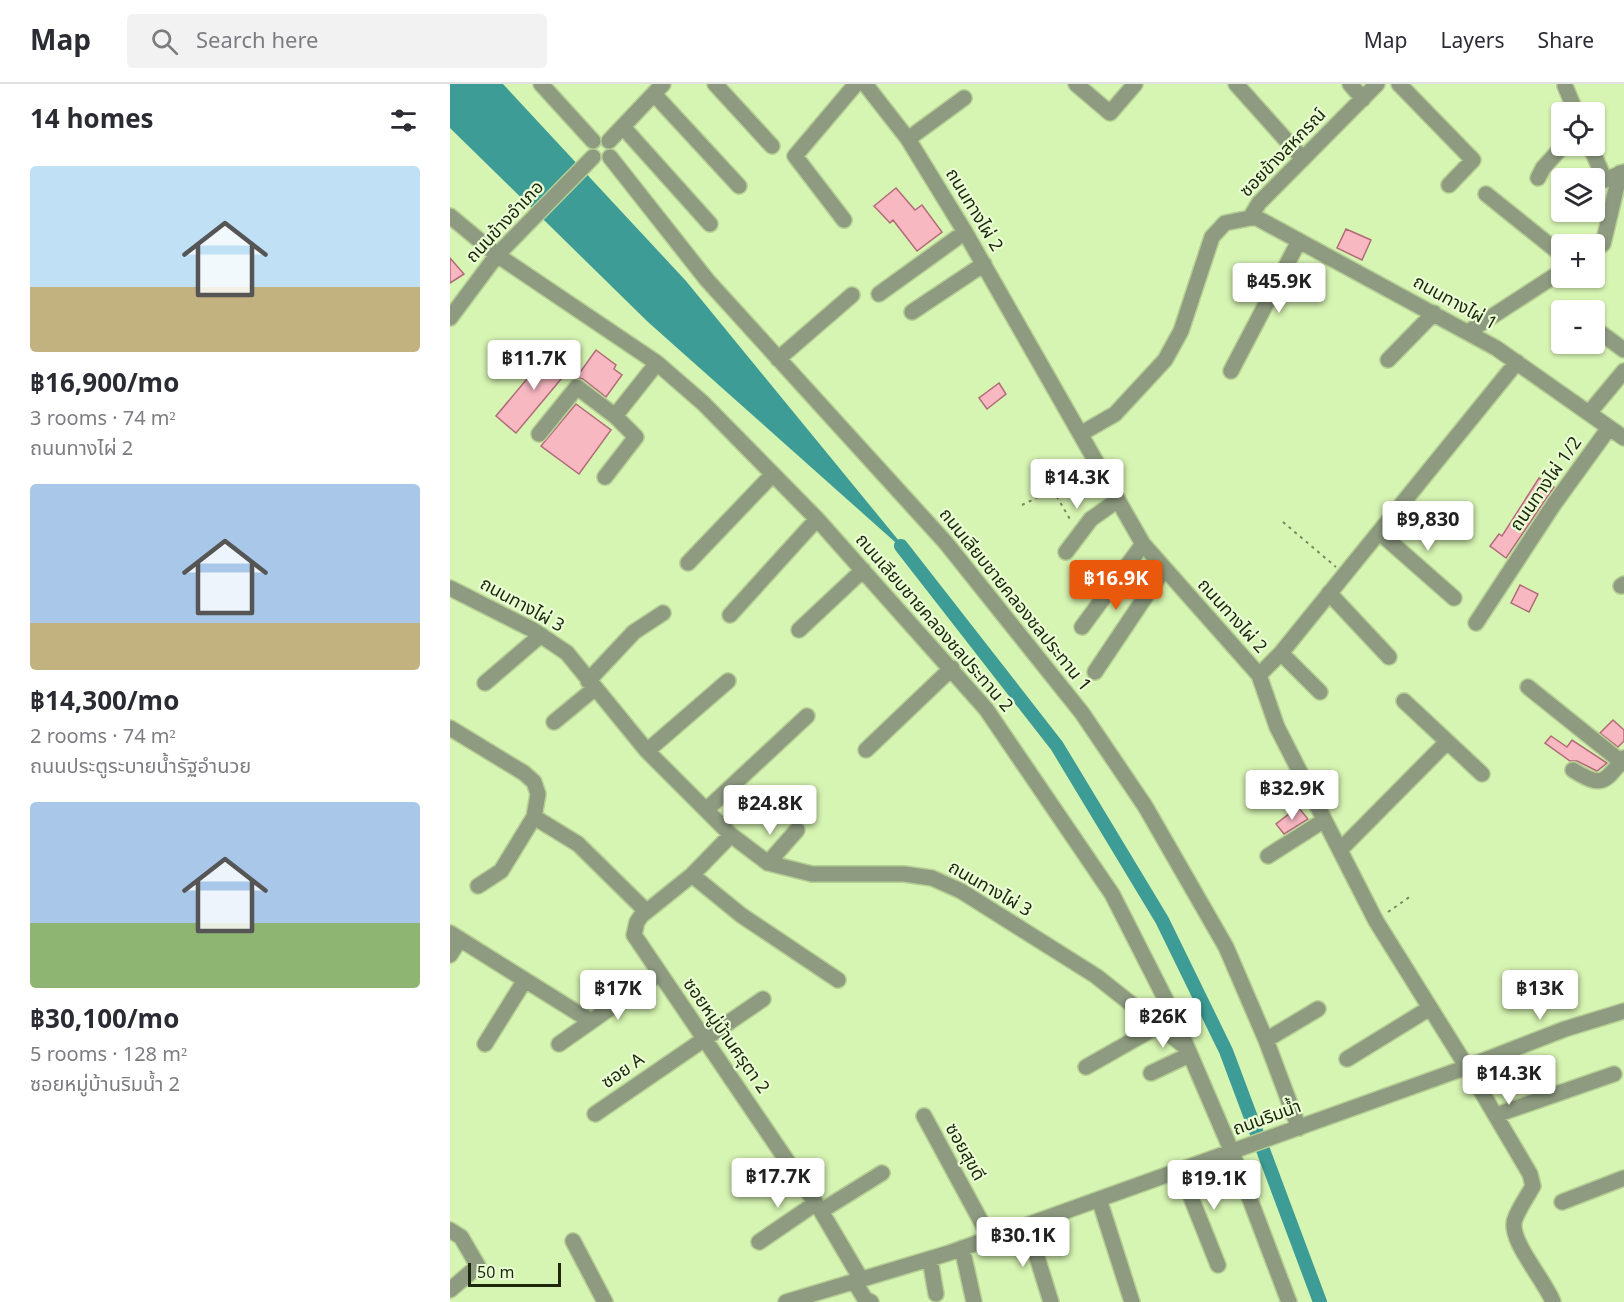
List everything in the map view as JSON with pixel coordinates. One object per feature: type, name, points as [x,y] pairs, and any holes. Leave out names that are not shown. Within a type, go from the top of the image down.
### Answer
[{"type":"street","points":[[541,84],[593,141]]},
{"type":"street","points":[[715,84],[772,147]]},
{"type":"street","points":[[843,220],[795,156],[856,84]]},
{"type":"street","name":"ถนนทางไผ่ 2","points":[[865,84],[908,139],[966,232],[1143,544],[1259,675],[1277,727],[1376,921],[1467,1067],[1530,1174],[1533,1186],[1514,1221],[1513,1235],[1547,1287],[1553,1302]]},
{"type":"street","points":[[1076,84],[1110,113],[1135,84]]},
{"type":"street","points":[[1236,84],[1303,159]]},
{"type":"street","points":[[1350,84],[1363,99]]},
{"type":"street","name":"ซอยข้างสหกรณ์","points":[[1253,218],[1259,203],[1377,84]]},
{"type":"street","points":[[1399,84],[1473,160],[1449,185]]},
{"type":"street","points":[[1565,86],[1572,102]]},
{"type":"street","points":[[609,141],[659,89],[739,186]]},
{"type":"street","points":[[908,139],[964,98]]},
{"type":"street","points":[[623,127],[710,224]]},
{"type":"street","points":[[602,138],[609,141],[613,149],[609,157],[601,161],[591,160],[590,149],[593,141],[602,138]]},
{"type":"street","points":[[1538,178],[1554,156]]},
{"type":"street","points":[[1594,156],[1605,180],[1622,172]]},
{"type":"street","name":"ถนนเลียบชายคลองชลประทาน 1","points":[[609,157],[706,280],[946,543],[1082,713],[1145,806],[1226,947],[1266,1040],[1298,1128]]},
{"type":"street","name":"ถนนข้างอำเภอ","points":[[452,310],[503,250],[591,160]]},
{"type":"street","points":[[1605,236],[1622,172]]},
{"type":"street","points":[[1486,194],[1551,246]]},
{"type":"street","name":"ถนนเลียบชายคลองชลประทาน 2","points":[[450,216],[503,250],[657,363],[703,403],[817,519],[952,668],[986,709],[1112,894],[1171,1011],[1235,1151],[1289,1302]]},
{"type":"street","points":[[1082,433],[1114,414],[1165,360],[1181,331],[1212,237],[1225,223],[1253,218]]},
{"type":"street","name":"ถนนทางไผ่ 1","points":[[1253,218],[1468,332],[1517,362],[1624,438]]},
{"type":"street","points":[[879,294],[966,232]]},
{"type":"street","points":[[1231,371],[1299,242]]},
{"type":"street","points":[[912,312],[984,264]]},
{"type":"street","points":[[1468,332],[1551,278]]},
{"type":"street","points":[[778,358],[852,295]]},
{"type":"street","points":[[1388,360],[1434,313]]},
{"type":"street","points":[[1605,335],[1621,344]]},
{"type":"street","points":[[1259,675],[1281,653],[1517,362]]},
{"type":"street","points":[[615,416],[657,363]]},
{"type":"street","points":[[1589,413],[1624,370]]},
{"type":"street","points":[[539,434],[577,387],[615,416],[636,437],[605,477]]},
{"type":"street","name":"ถนนทางไผ่ 1/2","points":[[1476,623],[1554,504],[1609,428]]},
{"type":"street","points":[[688,564],[773,474]]},
{"type":"street","points":[[1066,552],[1091,519],[1118,500]]},
{"type":"street","points":[[730,615],[817,519]]},
{"type":"street","points":[[1379,532],[1455,598]]},
{"type":"street","points":[[1082,627],[1143,544]]},
{"type":"street","points":[[1095,672],[1164,569]]},
{"type":"street","points":[[799,630],[863,570]]},
{"type":"street","name":"ถนนทางไผ่ 3","points":[[450,588],[541,635],[567,653],[647,751],[731,836],[768,863],[812,874],[904,874],[932,878],[961,891],[1096,976],[1160,1024],[1188,1051]]},
{"type":"street","points":[[1329,593],[1389,657]]},
{"type":"street","points":[[554,722],[591,685],[634,632],[663,613]]},
{"type":"street","points":[[484,683],[541,635]]},
{"type":"street","points":[[1281,653],[1320,692]]},
{"type":"street","points":[[866,750],[952,668]]},
{"type":"street","points":[[647,751],[728,681]]},
{"type":"street","points":[[1528,687],[1623,761],[1605,780],[1600,782],[1594,782],[1573,770]]},
{"type":"street","points":[[1404,701],[1482,774]]},
{"type":"street","points":[[706,810],[807,716]]},
{"type":"street","points":[[450,728],[534,782],[538,794],[534,817],[501,871],[478,886]]},
{"type":"street","points":[[1340,850],[1446,742]]},
{"type":"street","points":[[534,817],[578,844],[646,911]]},
{"type":"street","points":[[1268,856],[1323,820]]},
{"type":"street","points":[[768,863],[797,830]]},
{"type":"street","name":"ซอยหมู่บ้านศรุตา 2","points":[[731,836],[692,875],[646,911],[637,922],[634,935],[819,1207],[858,1280],[865,1299],[871,1302]]},
{"type":"street","points":[[692,875],[741,915],[838,980]]},
{"type":"street","points":[[450,955],[455,936],[589,1020]]},
{"type":"street","points":[[559,1044],[589,1020],[660,974]]},
{"type":"street","points":[[485,1044],[525,980]]},
{"type":"street","name":"ซอย A","points":[[595,1114],[763,999]]},
{"type":"street","points":[[1347,1059],[1430,1008]]},
{"type":"street","points":[[1266,1040],[1318,1009]]},
{"type":"street","name":"ถนนริมน้ำ","points":[[786,1302],[805,1299],[962,1248],[1467,1067],[1565,1029],[1624,1011]]},
{"type":"street","points":[[1086,1067],[1160,1024]]},
{"type":"street","points":[[1152,1073],[1188,1051]]},
{"type":"street","points":[[1496,1115],[1614,1074]]},
{"type":"street","name":"ซอยสุขดี","points":[[924,1116],[990,1238]]},
{"type":"street","points":[[1180,1170],[1218,1265]]},
{"type":"street","points":[[759,1242],[882,1173]]},
{"type":"street","points":[[1562,1202],[1624,1178]]},
{"type":"street","points":[[1099,1199],[1132,1302]]},
{"type":"street","points":[[1027,1225],[1051,1302]]},
{"type":"street","points":[[450,1230],[461,1237],[477,1266],[450,1290]]},
{"type":"street","points":[[573,1241],[605,1302]]},
{"type":"street","points":[[962,1248],[974,1302]]},
{"type":"street","points":[[930,1259],[936,1294]]},
{"type":"path","points":[[1022,505],[1053,490],[1096,459]]},
{"type":"path","points":[[1053,490],[1079,535]]},
{"type":"path","points":[[1283,522],[1345,574]]},
{"type":"path","points":[[1376,921],[1411,896]]},
{"type":"water","points":[[450,84],[503,84],[686,281],[913,558],[648,322],[450,128]]},
{"type":"building","points":[[896,188],[915,210],[922,205],[942,232],[917,251],[893,220],[890,223],[874,206]]},
{"type":"building","points":[[1346,229],[1371,240],[1362,260],[1337,248]]},
{"type":"building","points":[[450,258],[464,274],[450,283]]},
{"type":"building","points":[[552,349],[572,366],[516,433],[496,416]]},
{"type":"building","points":[[596,350],[616,365],[614,369],[622,375],[606,397],[583,379],[576,378]]},
{"type":"building","points":[[999,383],[1006,394],[987,409],[979,398]]},
{"type":"building","points":[[576,404],[611,430],[579,474],[541,446]]},
{"type":"building","points":[[1539,478],[1554,487],[1506,558],[1490,546],[1499,534],[1502,536]]},
{"type":"building","points":[[1520,585],[1538,594],[1529,612],[1511,603]]},
{"type":"building","points":[[1613,720],[1624,730],[1624,741],[1618,747],[1600,733]]},
{"type":"building","points":[[1551,736],[1567,747],[1572,740],[1607,763],[1597,771],[1577,761],[1570,761],[1545,743]]},
{"type":"building","points":[[1298,807],[1308,819],[1284,834],[1276,824]]},
{"type":"waterway","points":[[901,546],[1057,746],[1162,920],[1226,1051],[1320,1302]]}]
